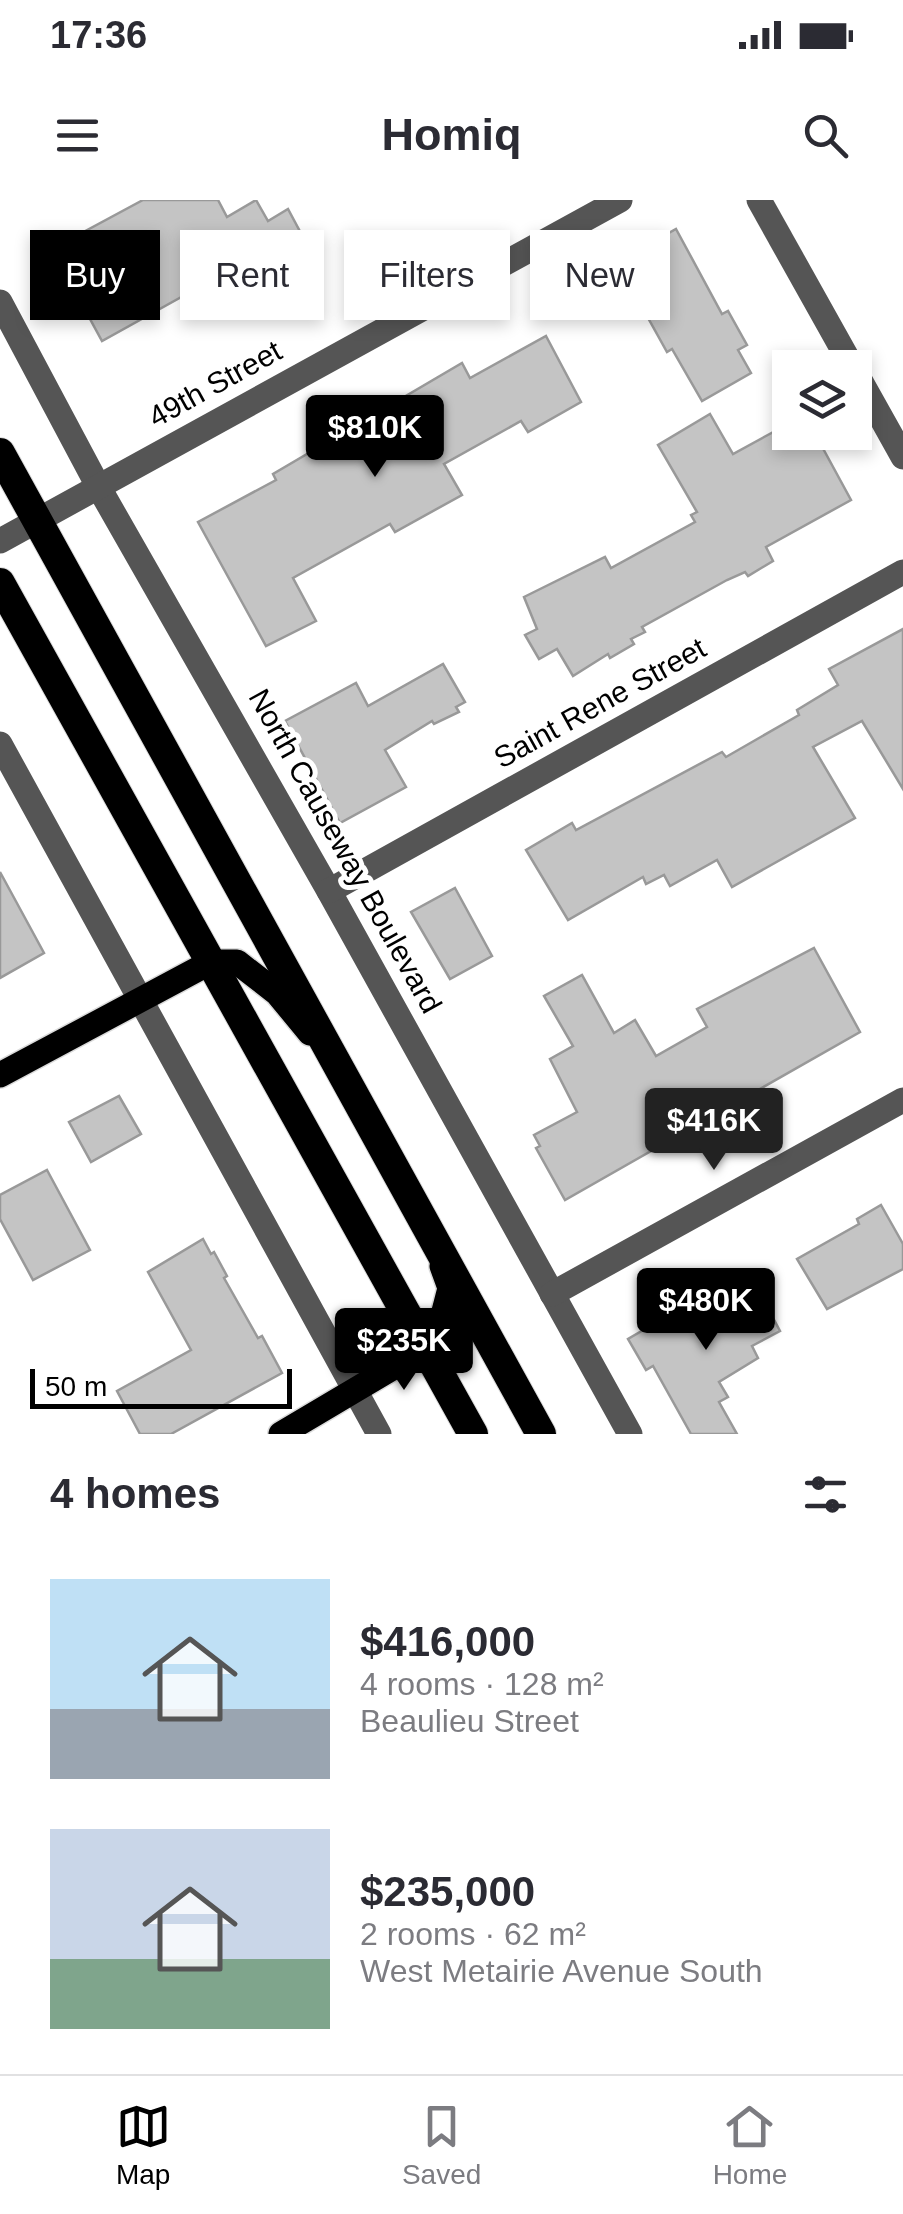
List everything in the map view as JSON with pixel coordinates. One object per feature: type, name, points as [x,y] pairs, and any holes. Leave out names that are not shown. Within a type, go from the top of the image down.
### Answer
[{"type":"highway","points":[[0,454],[541,1434]]},
{"type":"highway","points":[[0,583],[473,1434]]},
{"type":"main road","points":[[0,1074],[211,962],[238,962],[277,993],[341,1072]]},
{"type":"main road","points":[[280,1434],[426,1348],[442,1319],[450,1288],[432,1237]]},
{"type":"street","name":"49th Street","points":[[0,541],[620,200]]},
{"type":"street","points":[[759,200],[843,350]]},
{"type":"street","name":"North Causeway Boulevard","points":[[0,302],[98,486],[630,1434]]},
{"type":"street","points":[[872,401],[903,457]]},
{"type":"street","name":"Saint Rene Street","points":[[329,892],[903,572]]},
{"type":"street","points":[[0,744],[380,1434]]},
{"type":"street","points":[[552,1294],[903,1100]]},
{"type":"building","points":[[143,200],[218,200],[227,217],[256,200],[268,221],[288,209],[299,230],[180,230],[180,298],[160,309],[160,230],[87,230]]},
{"type":"building","points":[[676,229],[722,314],[728,311],[747,345],[738,350],[751,373],[702,401],[672,349],[667,352],[649,320],[670,320],[670,232]]},
{"type":"building","points":[[91,320],[140,320],[102,341]]},
{"type":"building","points":[[546,336],[581,402],[528,432],[521,421],[444,464],[462,495],[395,532],[390,524],[293,578],[316,621],[266,646],[198,522],[276,480],[273,474],[462,363],[470,378]]},
{"type":"building","points":[[710,414],[733,454],[772,433],[772,450],[824,450],[851,500],[766,547],[773,561],[748,576],[745,572],[727,580],[642,627],[645,632],[631,639],[634,644],[610,658],[608,654],[573,676],[557,649],[539,659],[525,635],[537,629],[524,597],[605,557],[611,568],[695,522],[691,515],[697,512],[658,445]]},
{"type":"building","points":[[903,629],[903,789],[862,721],[813,747],[855,818],[732,887],[717,860],[670,886],[664,875],[646,884],[643,877],[568,920],[526,850],[572,823],[576,830],[722,752],[726,757],[799,715],[797,710],[838,685],[829,669]]},
{"type":"building","points":[[443,664],[465,702],[456,707],[459,712],[434,724],[432,721],[385,750],[406,787],[340,823],[285,721],[356,683],[368,706]]},
{"type":"building","points":[[0,872],[44,953],[0,978]]},
{"type":"building","points":[[455,888],[492,956],[450,979],[411,912]]},
{"type":"building","points":[[814,948],[860,1032],[565,1200],[536,1148],[540,1146],[534,1135],[577,1112],[550,1059],[573,1046],[544,996],[582,975],[614,1033],[635,1020],[656,1056],[707,1027],[697,1009]]},
{"type":"building","points":[[119,1096],[141,1134],[91,1162],[69,1122]]},
{"type":"building","points":[[47,1170],[90,1250],[33,1280],[0,1219],[0,1195]]},
{"type":"building","points":[[881,1205],[903,1244],[903,1269],[827,1309],[797,1259],[859,1224],[857,1219]]},
{"type":"building","points":[[203,1239],[282,1373],[171,1434],[140,1434],[117,1391],[191,1350],[148,1272]]},
{"type":"building","points":[[751,1277],[780,1331],[752,1346],[758,1358],[719,1382],[728,1397],[719,1402],[737,1434],[691,1434],[653,1366],[646,1370],[628,1339],[676,1311],[679,1317]]}]
